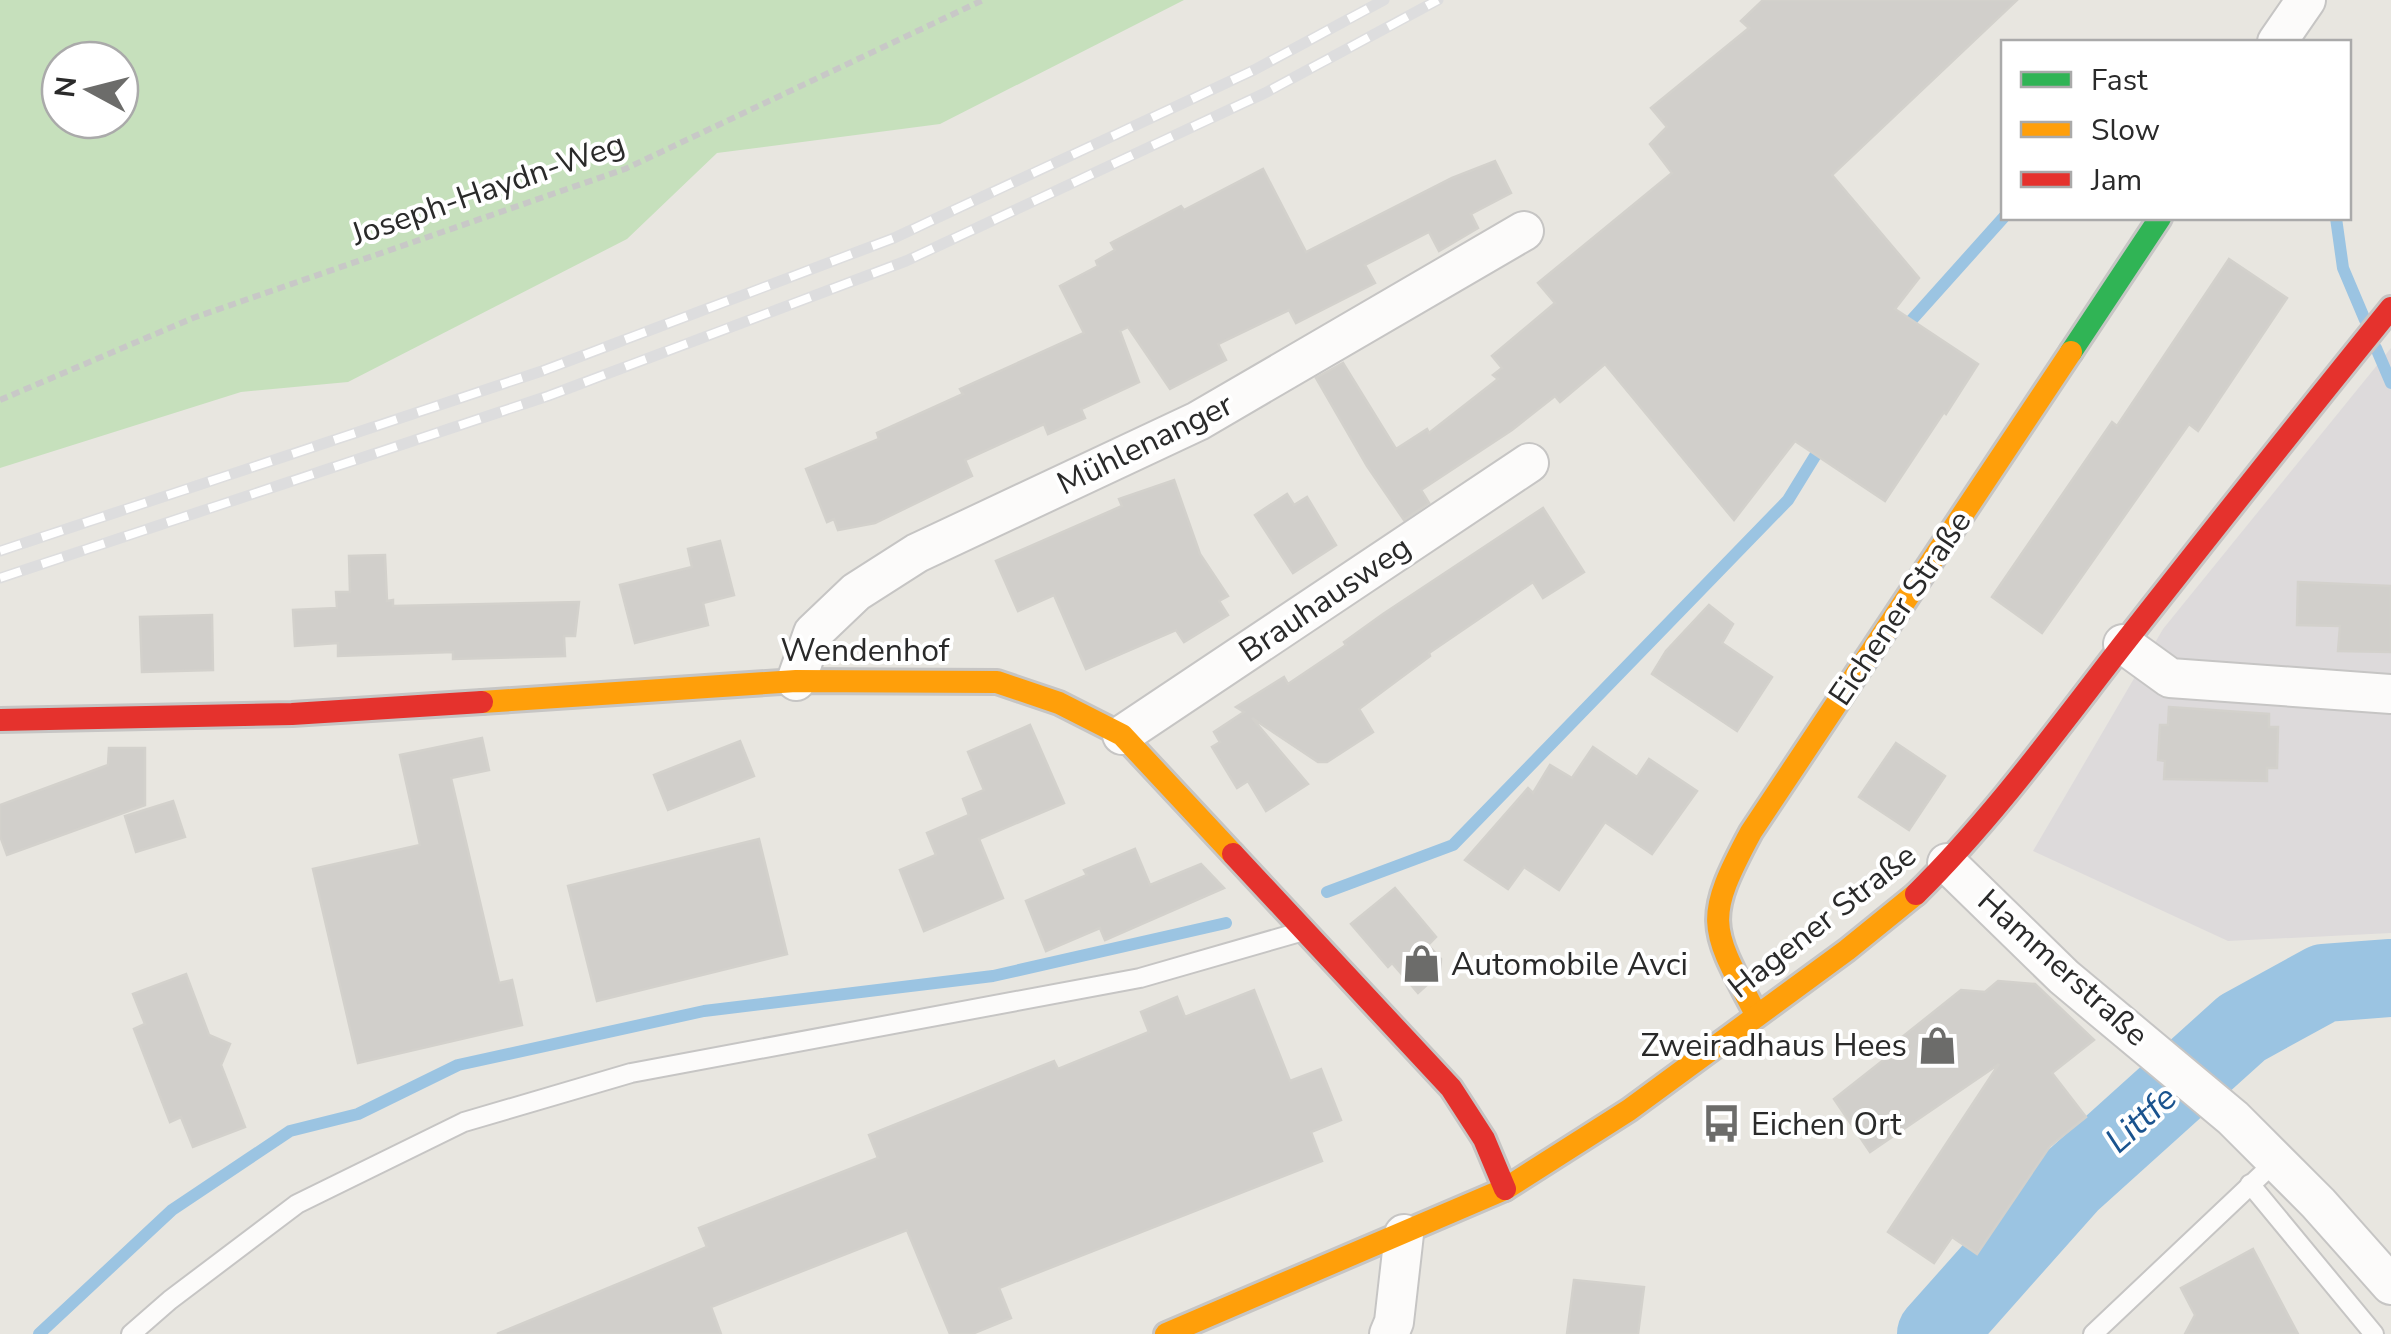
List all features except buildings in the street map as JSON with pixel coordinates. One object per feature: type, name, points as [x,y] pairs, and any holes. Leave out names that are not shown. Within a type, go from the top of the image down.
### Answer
[{"type":"street","points":[[2278,40],[2306,0]]},
{"type":"street","name":"Eichener Straße","points":[[1756,1014],[1715,929],[1714,910],[1724,880],[1751,832],[2159,220]]},
{"type":"street","name":"Mühlenanger","points":[[796,681],[813,633],[856,592],[917,553],[1198,421],[1524,232]]},
{"type":"street","name":"Hagener Straße","points":[[1166,1334],[1505,1190],[1629,1110],[1908,902],[1948,863],[2032,762],[2391,308]]},
{"type":"street","name":"Brauhausweg","points":[[1122,735],[1528,463]]},
{"type":"street","points":[[2123,644],[2170,678],[2391,694]]},
{"type":"street","name":"Wendenhof","points":[[0,720],[292,714],[796,681],[997,682],[1060,702],[1122,735],[1451,1088],[1484,1139],[1505,1190]]},
{"type":"street","name":"Hammerstraße","points":[[1948,863],[2064,977],[2233,1118],[2263,1172],[2391,1285]]},
{"type":"street","points":[[1389,1334],[1394,1322],[1404,1234]]},
{"type":"lane","points":[[131,1334],[297,1204],[464,1122],[632,1072],[1140,978],[1307,930]]},
{"type":"lane","points":[[2092,1334],[2263,1172],[2374,1334]]},
{"type":"path","name":"Joseph-Haydn-Weg","points":[[0,400],[193,318],[625,170],[982,0]]},
{"type":"shaded area","points":[[2391,348],[2391,933],[2228,941],[2033,851],[2163,629]]},
{"type":"green space","points":[[0,0],[1184,0],[940,124],[717,153],[627,239],[348,382],[241,392],[0,468]]},
{"type":"waterway","points":[[1900,333],[2001,220]]},
{"type":"waterway","points":[[2336,220],[2343,268],[2365,320]]},
{"type":"waterway","points":[[2376,348],[2391,383]]},
{"type":"waterway","points":[[1327,892],[1453,845],[1788,500],[1823,443]]},
{"type":"waterway","points":[[39,1334],[172,1210],[290,1131],[358,1114],[458,1065],[704,1011],[993,976],[1226,923]]},
{"type":"waterway","name":"Littfe","points":[[1936,1334],[2070,1183],[2242,1028],[2324,983],[2391,978]]},
{"type":"railway","points":[[0,551],[542,371],[894,238],[1254,70],[1384,0]]},
{"type":"railway","points":[[0,578],[548,396],[906,261],[1265,93],[1438,0]]},
{"type":"traffic: fast","points":[[2071,352],[2159,220]]},
{"type":"traffic: slow","points":[[1756,1014],[1729,961],[1718,924],[1719,906],[1736,862],[1751,832],[2071,352]]},
{"type":"traffic: slow","points":[[482,702],[796,681],[997,682],[1059,703],[1122,735],[1233,854]]},
{"type":"traffic: slow","points":[[1166,1334],[1505,1189],[1629,1110],[1847,950],[1916,894]]},
{"type":"traffic: jam","points":[[1916,894],[2025,771],[2391,308]]},
{"type":"traffic: jam","points":[[0,720],[292,714],[482,702]]},
{"type":"traffic: jam","points":[[1233,854],[1451,1088],[1484,1139],[1505,1189]]},
{"type":"place","name":"Automobile Avci","points":[[1421,964]]},
{"type":"place","name":"Zweiradhaus Hees","points":[[1937,1045]]},
{"type":"place","name":"Eichen Ort","points":[[1721,1124]]}]
